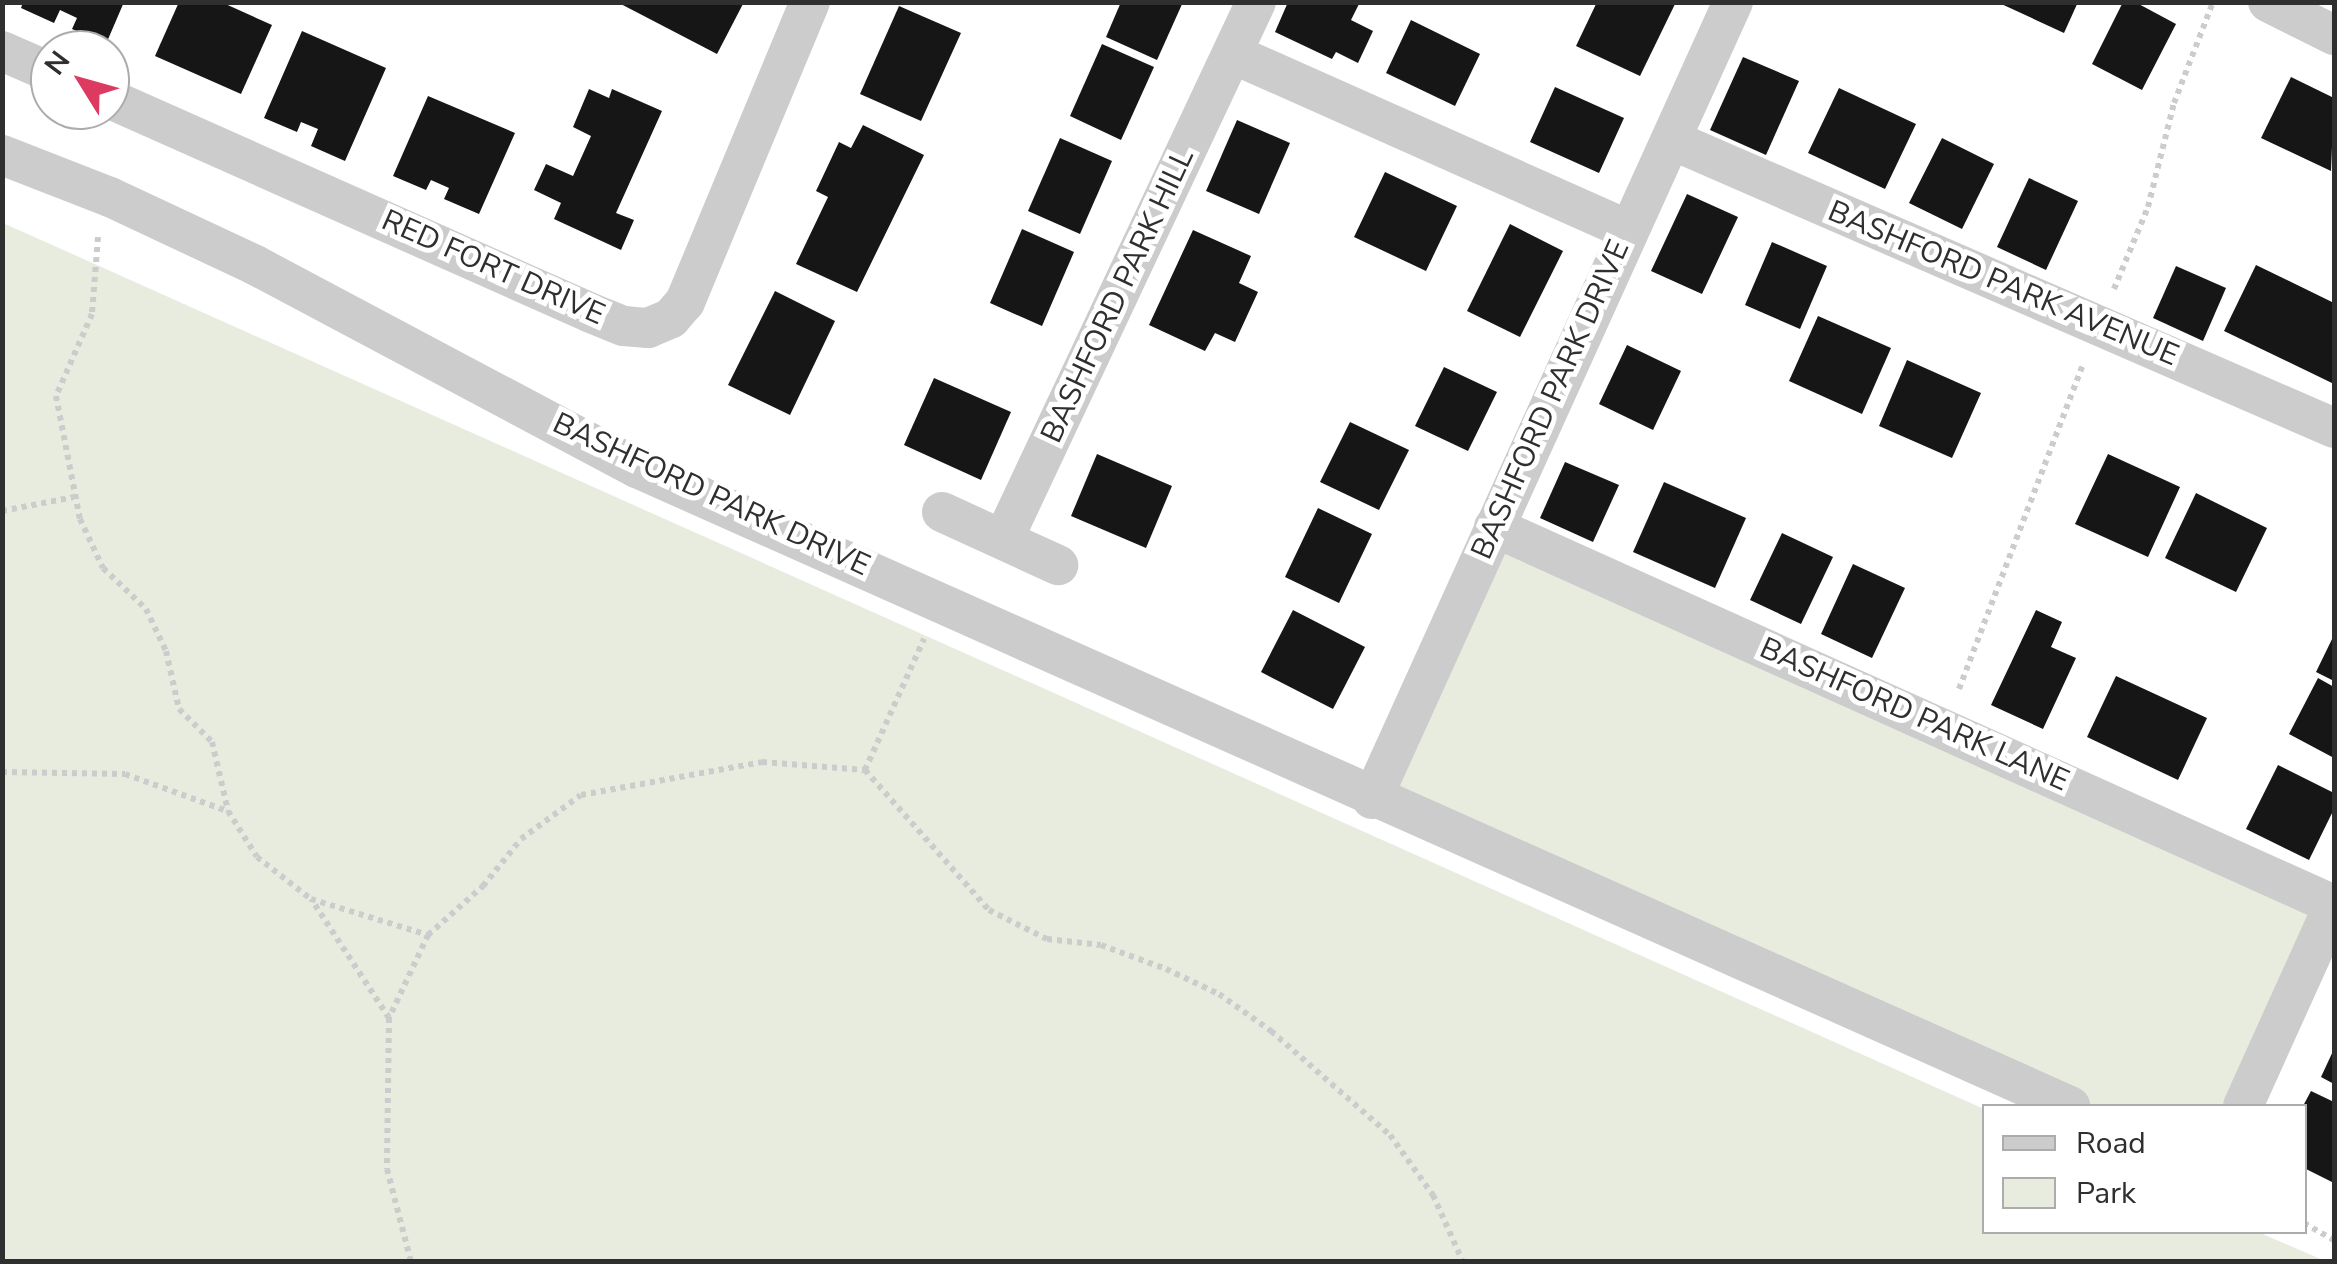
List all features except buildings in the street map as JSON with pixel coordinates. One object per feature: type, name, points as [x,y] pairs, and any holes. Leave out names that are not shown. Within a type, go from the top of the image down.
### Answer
[{"type":"street","name":"RED FORT DRIVE","points":[[130,108],[590,313],[624,326],[648,328],[671,318],[692,288],[810,2]]},
{"type":"street","name":"BASHFORD PARK HILL","points":[[1004,538],[1256,2]]},
{"type":"street","name":"BASHFORD PARK DRIVE","points":[[1372,799],[1733,2]]},
{"type":"street","points":[[2268,2],[2334,35]]},
{"type":"street","points":[[2,51],[30,63]]},
{"type":"street","points":[[1233,54],[1628,230]]},
{"type":"street","name":"BASHFORD PARK AVENUE","points":[[1672,140],[2334,428]]},
{"type":"street","name":"BASHFORD PARK DRIVE","points":[[2,155],[110,198],[256,265],[637,468],[946,603],[1372,799],[2066,1104]]},
{"type":"street","points":[[942,512],[1058,565]]},
{"type":"street","name":"BASHFORD PARK LANE","points":[[1494,527],[2334,905]]},
{"type":"street","points":[[2244,1104],[2334,905]]},
{"type":"path","points":[[110,198],[99,228],[92,314],[56,396],[74,497],[103,568],[146,609],[166,651],[179,709],[212,742],[228,811],[257,856],[311,900],[389,1018]]},
{"type":"path","points":[[2,511],[74,497]]},
{"type":"path","points":[[865,770],[925,638],[946,603]]},
{"type":"path","points":[[410,1262],[387,1169],[389,1018],[428,935],[483,886],[521,839],[580,795],[762,762],[865,770],[920,838],[988,910],[1047,939],[1101,945],[1166,969],[1219,994],[1271,1030],[1390,1135],[1433,1195],[1463,1262]]},
{"type":"path","points":[[2,772],[125,774],[228,811]]},
{"type":"path","points":[[311,900],[428,935]]},
{"type":"path","points":[[2307,1225],[2334,1240]]},
{"type":"green space","points":[[3,223],[1982,1108],[1982,1234],[2263,1234],[2325,1261],[3,1261]]},
{"type":"green space","points":[[1494,527],[2334,905],[2244,1104],[2064,1104],[1372,799]]}]
